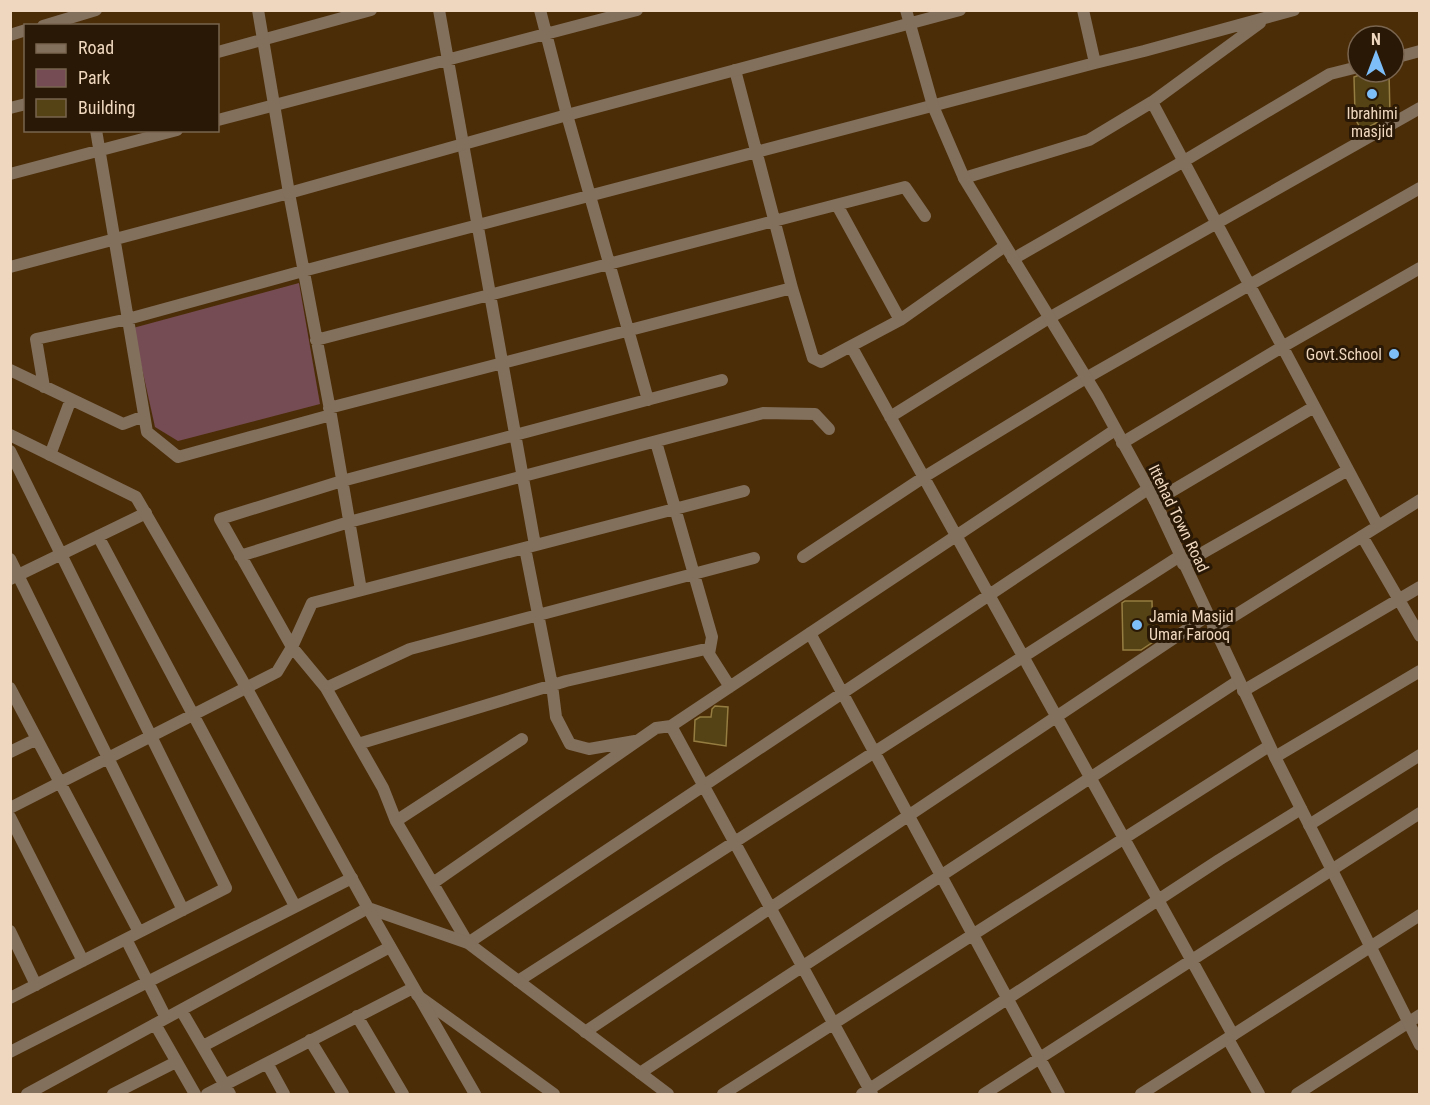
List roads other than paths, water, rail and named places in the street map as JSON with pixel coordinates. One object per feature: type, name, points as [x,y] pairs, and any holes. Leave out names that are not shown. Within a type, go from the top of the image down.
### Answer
[{"type":"street","points":[[51,24],[96,10]]},
{"type":"street","points":[[258,10],[361,590]]},
{"type":"street","points":[[219,52],[371,10]]},
{"type":"street","points":[[439,10],[522,477],[537,615],[552,685],[556,717],[570,744],[589,749],[640,740]]},
{"type":"street","points":[[540,10],[567,115],[648,399]]},
{"type":"street","points":[[219,120],[637,10]]},
{"type":"street","points":[[10,267],[735,70],[908,17],[960,10]]},
{"type":"street","points":[[1083,10],[1095,63]]},
{"type":"street","points":[[45,387],[36,339],[128,319],[477,225],[1144,51],[1266,14],[1294,10]]},
{"type":"street","points":[[964,178],[1089,140],[1152,102],[1266,14]]},
{"type":"street","name":"Ittehad Town Road","points":[[908,17],[933,106],[964,178],[1086,378],[1155,501],[1240,686],[1419,1045]]},
{"type":"street","points":[[735,70],[792,288],[813,358],[821,362],[900,320],[1005,246]]},
{"type":"street","points":[[1012,259],[1330,74],[1346,70]]},
{"type":"street","points":[[1152,102],[1378,526]]},
{"type":"street","points":[[890,417],[1049,318],[1419,108]]},
{"type":"street","points":[[96,132],[147,432],[178,457],[330,411],[502,363],[792,288]]},
{"type":"street","points":[[10,174],[170,132]]},
{"type":"street","points":[[316,340],[905,187],[925,216]]},
{"type":"street","points":[[803,557],[924,477],[1086,378],[1419,188]]},
{"type":"street","points":[[837,205],[900,320]]},
{"type":"street","points":[[1122,443],[1419,268]]},
{"type":"street","points":[[851,346],[1192,961],[1258,1095]]},
{"type":"street","points":[[10,370],[123,424],[144,416]]},
{"type":"street","points":[[468,943],[396,821],[382,788],[327,688],[292,647],[220,519],[342,481],[722,380]]},
{"type":"street","points":[[50,455],[71,399]]},
{"type":"street","points":[[1155,501],[1314,407]]},
{"type":"street","points":[[240,556],[349,522],[764,413],[815,414],[830,429]]},
{"type":"street","points":[[433,883],[656,728],[671,726],[1115,430]]},
{"type":"street","points":[[10,435],[136,497],[475,1095]]},
{"type":"street","points":[[656,442],[712,636],[708,654],[730,687]]},
{"type":"street","points":[[10,451],[226,888],[10,998]]},
{"type":"street","points":[[518,981],[1023,656],[1181,560],[1348,470]]},
{"type":"street","points":[[468,943],[1148,489]]},
{"type":"street","points":[[10,808],[277,672],[292,647],[312,603],[744,491]]},
{"type":"street","points":[[1213,629],[1419,500]]},
{"type":"street","points":[[15,577],[146,513]]},
{"type":"street","points":[[98,536],[295,906]]},
{"type":"street","points":[[1362,536],[1419,636]]},
{"type":"street","points":[[327,688],[410,649],[754,558]]},
{"type":"street","points":[[10,559],[15,577],[183,910]]},
{"type":"street","points":[[640,1073],[1090,777],[1240,686],[1419,587]]},
{"type":"street","points":[[585,1032],[1208,616]]},
{"type":"street","points":[[810,633],[1059,1095]]},
{"type":"street","points":[[358,744],[552,685],[710,648]]},
{"type":"street","points":[[723,1095],[1124,839],[1272,751],[1419,671]]},
{"type":"street","points":[[10,688],[139,932]]},
{"type":"street","points":[[671,726],[834,1024],[868,1093],[1007,998],[1301,809]]},
{"type":"street","points":[[10,752],[37,739]]},
{"type":"street","points":[[396,821],[522,739]]},
{"type":"street","points":[[1309,825],[1419,755]]},
{"type":"street","points":[[984,1095],[1419,813]]},
{"type":"street","points":[[10,817],[83,961]]},
{"type":"street","points":[[10,1053],[352,878]]},
{"type":"street","points":[[27,1095],[368,908],[468,943],[668,1095]]},
{"type":"street","points":[[1141,1095],[1419,915]]},
{"type":"street","points":[[10,931],[36,985]]},
{"type":"street","points":[[126,939],[166,1018]]},
{"type":"street","points":[[203,1047],[390,946]]},
{"type":"street","points":[[207,1095],[227,1090],[267,1063],[310,1040],[357,1016],[415,991]]},
{"type":"street","points":[[415,991],[554,1095]]},
{"type":"street","points":[[182,1010],[227,1090]]},
{"type":"street","points":[[1297,1095],[1419,1015]]},
{"type":"street","points":[[357,1016],[403,1095]]},
{"type":"street","points":[[155,1024],[195,1095]]},
{"type":"street","points":[[310,1040],[343,1095]]},
{"type":"street","points":[[113,1095],[176,1062]]},
{"type":"street","points":[[267,1063],[284,1095]]},
{"type":"place","name":"Ibrahimi masjid","points":[[1372,94]]},
{"type":"place","name":"Govt.School","points":[[1394,354]]},
{"type":"place","name":"Jamia Masjid Umar Farooq","points":[[1137,625]]}]
